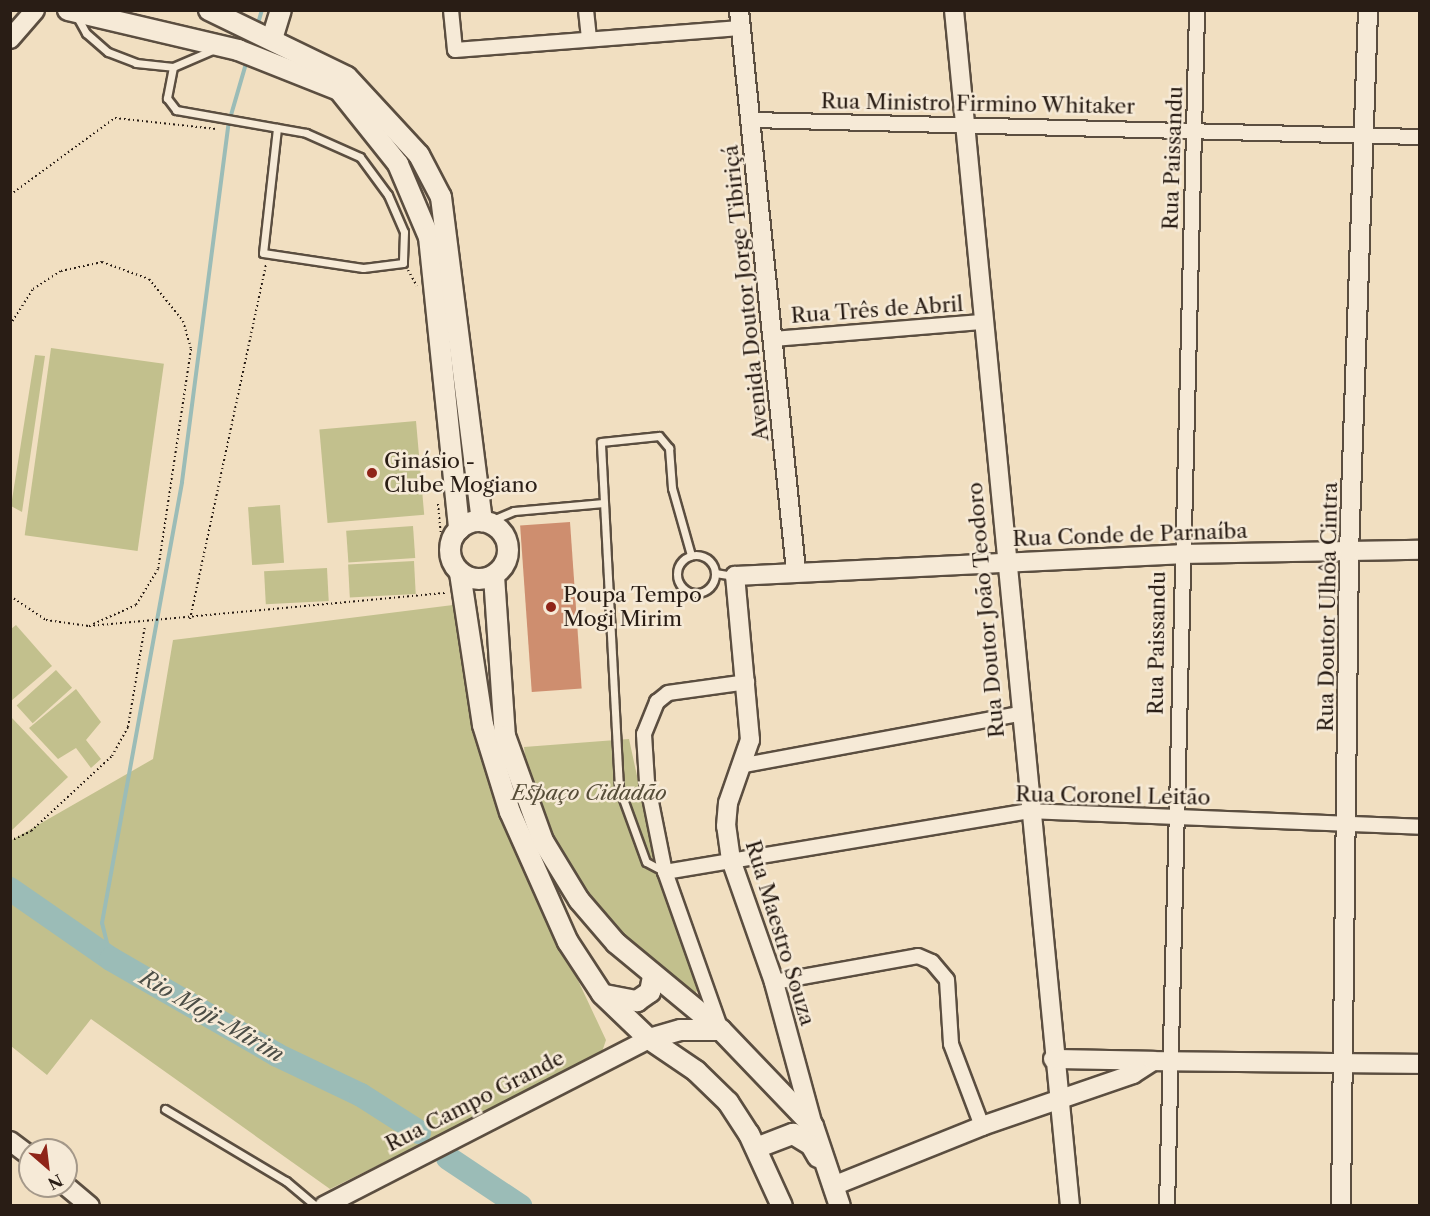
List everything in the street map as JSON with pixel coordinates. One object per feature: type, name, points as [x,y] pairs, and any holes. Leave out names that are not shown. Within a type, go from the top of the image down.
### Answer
[{"type":"main road","points":[[209,10],[259,32],[347,77],[419,155],[441,197],[485,521],[505,536],[508,547],[503,568],[494,576],[477,580],[460,573]]},
{"type":"main road","points":[[259,32],[281,10]]},
{"type":"main road","points":[[71,12],[230,48],[339,90],[398,164],[425,226],[459,529],[449,556],[460,573],[483,725],[510,812],[553,912],[602,994],[649,1040],[696,1071],[728,1102],[756,1148],[781,1205]]},
{"type":"main road","points":[[459,529],[485,521]]},
{"type":"main road","points":[[494,576],[505,736],[519,784],[543,841],[579,900],[653,977],[721,1030],[813,1125],[840,1206]]},
{"type":"main road","points":[[602,994],[637,1001],[650,992],[653,977]]},
{"type":"main road","points":[[649,1040],[681,1030],[721,1030]]},
{"type":"main road","points":[[756,1148],[783,1135],[803,1137],[833,1186]]},
{"type":"street","points":[[10,39],[35,10]]},
{"type":"street","points":[[451,10],[455,50],[589,39],[740,19]]},
{"type":"street","points":[[586,10],[589,39]]},
{"type":"street","name":"Rua Doutor João Teodoro","points":[[954,10],[1003,562],[1070,1206]]},
{"type":"street","name":"Rua Paissandu","points":[[1167,1206],[1161,1060],[1174,818],[1180,554],[1196,129],[1197,10]]},
{"type":"street","name":"Rua Doutor Ulhôa Cintra","points":[[1341,1206],[1349,552],[1367,133],[1368,10]]},
{"type":"street","name":"Avenida Doutor Jorge Tibiriçá","points":[[740,19],[796,571]]},
{"type":"street","name":"Rua Ministro Firmino Whitaker","points":[[752,120],[1367,133],[1419,137]]},
{"type":"street","name":"Rua Três de Abril","points":[[774,339],[983,322]]},
{"type":"street","name":"Rua Conde de Parnaíba","points":[[735,576],[796,571],[1180,554],[1419,550]]},
{"type":"street","name":"Rua Maestro Souza","points":[[735,576],[747,682],[750,740],[744,765],[728,803],[731,860],[774,982],[813,1125]]},
{"type":"street","points":[[721,1030],[666,872],[647,782],[648,718],[668,693],[747,682]]},
{"type":"street","points":[[744,765],[1019,714]]},
{"type":"street","name":"Rua Coronel Leitão","points":[[666,872],[1028,811],[1419,827]]},
{"type":"street","points":[[774,982],[918,956],[932,962],[947,980],[951,1044],[982,1125]]},
{"type":"street","name":"Rua Campo Grande","points":[[326,1205],[649,1040]]},
{"type":"street","points":[[1053,1059],[1344,1061],[1419,1064]]},
{"type":"street","points":[[833,1186],[982,1125],[1058,1101],[1161,1060]]},
{"type":"street","points":[[78,1196],[90,1206]]},
{"type":"lane","points":[[71,12],[86,33],[108,52],[172,67],[230,48]]},
{"type":"lane","points":[[172,67],[167,98],[176,110],[277,128],[338,143],[360,157],[388,195],[404,232],[405,255],[396,267],[363,268],[268,257],[261,248],[277,128]]},
{"type":"lane","points":[[666,872],[646,862],[619,788],[601,442],[659,436],[669,448],[672,488],[691,555]]},
{"type":"lane","points":[[485,521],[514,511],[604,503]]},
{"type":"lane","points":[[691,555],[710,560],[715,573]]},
{"type":"lane","points":[[691,555],[677,568],[685,591],[704,592],[715,573]]},
{"type":"lane","points":[[715,573],[735,576]]},
{"type":"lane","points":[[165,1109],[326,1205]]},
{"type":"path","points":[[190,619],[268,257]]},
{"type":"path","points":[[10,325],[33,289],[61,271],[102,262],[149,279],[183,321],[191,349],[158,569],[136,605],[89,626]]},
{"type":"path","points":[[10,596],[46,620],[89,626],[145,624],[447,593]]},
{"type":"path","points":[[10,841],[31,831],[112,756],[128,727],[145,624]]},
{"type":"green space","points":[[51,348],[164,364],[138,551],[25,535]]},
{"type":"green space","points":[[35,355],[45,356],[22,512],[11,506]]},
{"type":"green space","name":"Ginásio - Clube Mogiano","points":[[416,421],[424,515],[328,523],[319,429]]},
{"type":"green space","points":[[280,505],[284,563],[252,565],[248,507]]},
{"type":"green space","points":[[413,526],[415,558],[348,563],[346,531]]},
{"type":"green space","points":[[414,561],[416,594],[350,597],[348,564]]},
{"type":"green space","points":[[327,568],[329,601],[266,604],[264,571]]},
{"type":"green space","points":[[453,605],[475,736],[521,859],[606,1040],[601,1055],[330,1189],[91,1019],[47,1075],[11,1046],[10,841],[153,759],[173,640]]},
{"type":"green space","points":[[16,625],[52,666],[11,701],[11,629]]},
{"type":"green space","points":[[56,670],[72,688],[33,723],[17,705]]},
{"type":"green space","points":[[76,689],[101,722],[86,740],[101,759],[91,768],[76,748],[58,759],[29,728]]},
{"type":"green space","points":[[11,717],[68,777],[11,831]]},
{"type":"green space","name":"Espaço Cidadão","points":[[629,739],[657,868],[699,987],[694,996],[633,945],[580,882],[549,829],[527,774],[524,747]]},
{"type":"building","name":"Poupa Tempo Mogi Mirim","points":[[570,522],[582,689],[532,692],[520,525]]},
{"type":"waterway","points":[[257,27],[262,10]]},
{"type":"waterway","points":[[111,959],[102,923],[182,482],[229,122],[247,60]]},
{"type":"waterway","name":"Rio Moji-Mirim","points":[[10,889],[111,959],[277,1055],[361,1095],[419,1132]]},
{"type":"waterway","name":"Rio Moji-Mirim","points":[[448,1158],[520,1206]]},
{"type":"place","name":"Ginásio - Clube Mogiano","points":[[372,473]]},
{"type":"place","name":"Poupa Tempo Mogi Mirim","points":[[551,607]]}]
